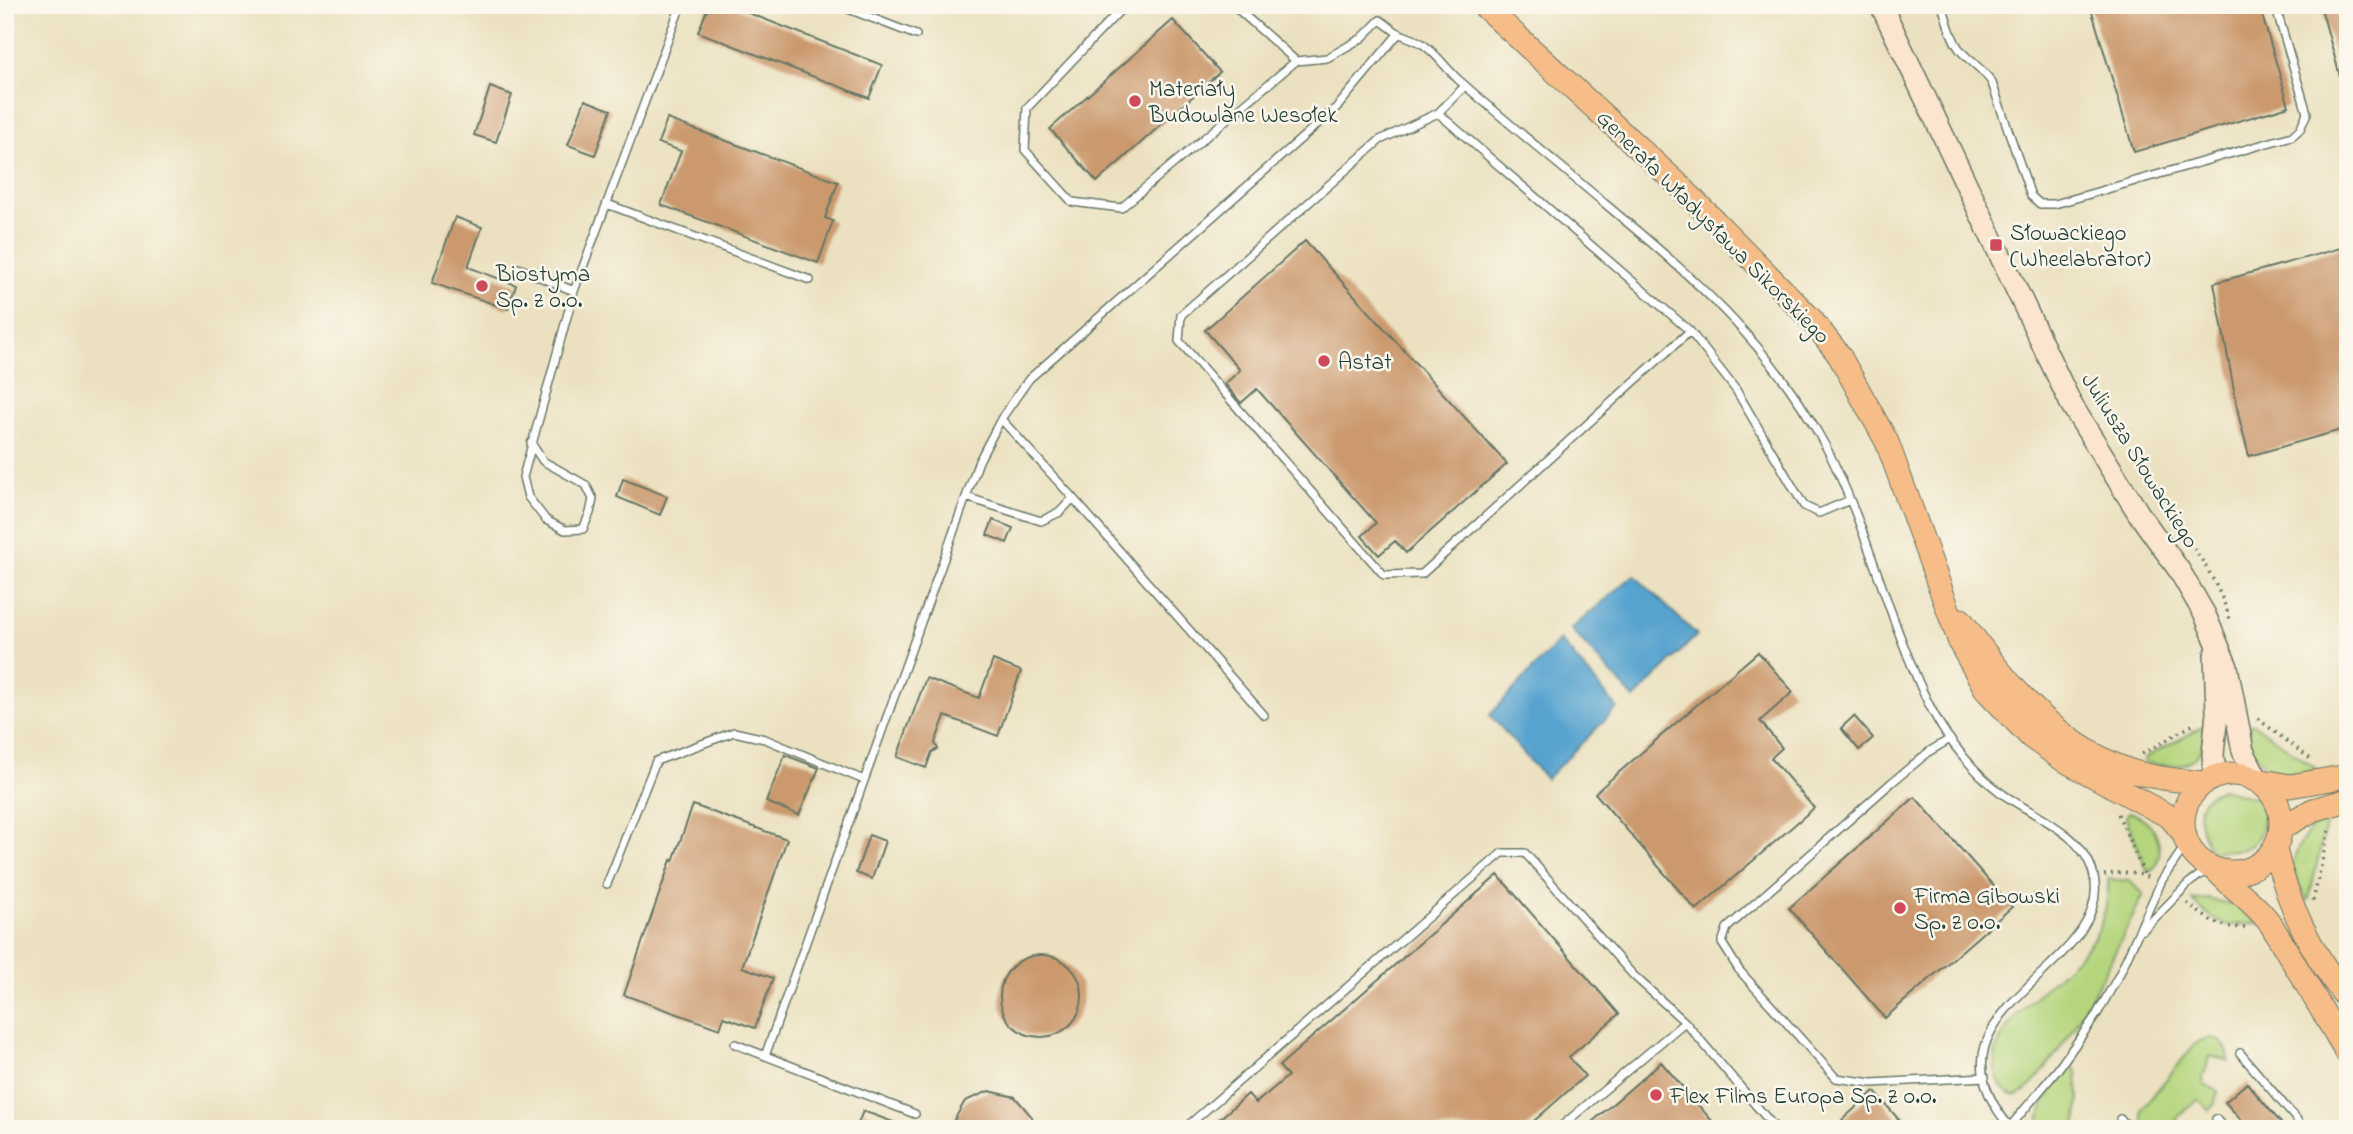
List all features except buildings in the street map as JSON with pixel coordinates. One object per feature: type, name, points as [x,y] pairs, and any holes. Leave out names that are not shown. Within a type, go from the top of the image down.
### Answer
[{"type":"main road","name":"Generała Władysława Sikorskiego","points":[[1483,5],[1682,188],[1811,319],[1839,355],[1888,442],[1961,645],[1987,691],[2022,729],[2062,759],[2170,817],[2186,839]]},
{"type":"main road","name":"Generała Władysława Sikorskiego","points":[[1944,598],[2017,693],[2063,733],[2098,756],[2127,769],[2156,777],[2209,779]]},
{"type":"main road","points":[[2348,776],[2290,786],[2239,774],[2209,779],[2190,797],[2183,816],[2186,839],[2197,857],[2214,869],[2233,889],[2259,907],[2348,1054]]},
{"type":"main road","points":[[2258,780],[2270,790],[2281,811],[2278,839],[2280,871],[2296,914],[2324,968],[2348,1000]]},
{"type":"main road","points":[[2214,869],[2240,872],[2250,869],[2260,864],[2278,839],[2314,810],[2340,807]]},
{"type":"street","name":"Juliusza Słowackiego","points":[[1881,5],[2071,404],[2138,514],[2224,635],[2243,751],[2258,780]]},
{"type":"street","name":"Juliusza Słowackiego","points":[[2209,779],[2224,635]]},
{"type":"lane","points":[[531,443],[543,461],[586,485],[593,499],[583,529],[565,530],[546,520],[528,497],[523,477],[531,443],[574,291],[681,5]]},
{"type":"lane","points":[[838,5],[916,35]]},
{"type":"lane","points":[[1125,5],[1027,108],[1025,150],[1072,202],[1121,208],[1296,61],[1326,58],[1362,38],[1380,20],[1399,33],[1422,43],[1465,86],[1682,270],[1740,325],[1785,380],[1807,412],[1831,458],[1850,500],[1913,668],[1927,700],[1951,739],[1999,792],[2066,834],[2081,848],[2091,864],[2096,898],[2084,928],[2011,1003],[1993,1027],[1986,1042],[1983,1062],[1985,1077],[1996,1110],[2009,1128],[2058,1069],[2097,1014],[2162,880],[2186,839]]},
{"type":"lane","points":[[1233,5],[1296,61]]},
{"type":"lane","points":[[1942,5],[1960,50],[1986,73],[1992,83],[2031,196],[2040,204],[2056,204],[2292,136],[2300,130],[2307,113],[2275,5]]},
{"type":"lane","points":[[765,1056],[979,461],[1000,419],[1029,379],[1338,106],[1399,33]]},
{"type":"lane","points":[[1465,86],[1438,113],[1380,140],[1181,315],[1179,341],[1384,575],[1422,574],[1690,331]]},
{"type":"lane","points":[[1438,113],[1690,331],[1736,390],[1804,506],[1819,513],[1850,500]]},
{"type":"lane","points":[[607,204],[810,280]]},
{"type":"lane","points":[[518,268],[574,291]]},
{"type":"lane","points":[[1000,419],[1264,715]]},
{"type":"lane","points":[[966,497],[1041,521],[1059,512],[1073,498]]},
{"type":"lane","points":[[607,884],[656,761],[734,732],[765,739],[864,780]]},
{"type":"lane","points":[[1951,739],[1930,751],[1891,783],[1727,928],[1722,943],[1739,970],[1836,1078],[1872,1083],[1985,1077]]},
{"type":"lane","points":[[1184,1129],[1502,853],[1525,853],[1633,975],[1685,1022],[1776,1129]]},
{"type":"lane","points":[[2137,936],[2189,883],[2214,869]]},
{"type":"lane","points":[[1558,1129],[1685,1022]]},
{"type":"lane","points":[[735,1044],[915,1114]]},
{"type":"lane","points":[[2240,1053],[2297,1120],[2301,1129]]},
{"type":"lane","points":[[2120,1119],[2133,1129]]},
{"type":"lane","points":[[2216,1119],[2225,1129]]},
{"type":"path","points":[[2166,516],[2175,524],[2212,578],[2224,603],[2224,635]]},
{"type":"path","points":[[2250,713],[2320,766]]},
{"type":"path","points":[[2139,759],[2143,753],[2202,720]]},
{"type":"path","points":[[2312,906],[2340,807]]},
{"type":"path","points":[[2119,814],[2145,876]]},
{"type":"path","points":[[2094,876],[2115,873],[2151,879]]},
{"type":"path","points":[[2185,902],[2223,927],[2254,930]]},
{"type":"green space","points":[[2250,724],[2254,724],[2315,768],[2315,771],[2289,774],[2278,772],[2263,763],[2250,741]]},
{"type":"green space","points":[[2205,726],[2204,740],[2195,758],[2167,766],[2144,762],[2146,757]]},
{"type":"green space","points":[[2222,789],[2262,800],[2261,831],[2247,847],[2211,852],[2200,824],[2200,808],[2211,794]]},
{"type":"green space","points":[[2128,812],[2145,821],[2156,835],[2159,853],[2153,871],[2147,870],[2126,818]]},
{"type":"green space","points":[[2323,819],[2327,820],[2307,901],[2292,866],[2303,839]]},
{"type":"green space","points":[[2108,879],[2129,881],[2144,894],[2103,976],[2069,1035],[2033,1083],[2022,1093],[2012,1095],[2003,1088],[1996,1074],[1995,1054],[2003,1034],[2016,1016],[2087,947],[2098,931],[2106,905]]},
{"type":"green space","points":[[2207,899],[2237,905],[2259,924],[2230,925],[2220,922],[2192,900]]},
{"type":"green space","points":[[2211,1038],[2225,1046],[2229,1061],[2210,1056],[2203,1078],[2204,1085],[2218,1091],[2214,1106],[2209,1111],[2199,1099],[2176,1119],[2183,1129],[2148,1129],[2143,1124],[2142,1109],[2195,1044]]},
{"type":"green space","points":[[2070,1069],[2077,1070],[2079,1100],[2076,1129],[2040,1129],[2044,1104]]},
{"type":"water","points":[[1634,575],[1697,635],[1634,699],[1571,629]]},
{"type":"water","points":[[1560,640],[1617,708],[1546,779],[1490,715]]},
{"type":"place","name":"Materiały Budowlane Wesołek","points":[[1135,101]]},
{"type":"place","name":"Słowackiego (Wheelabrator)","points":[[1996,245]]},
{"type":"place","name":"Biostyma Sp. z o.o.","points":[[482,286]]},
{"type":"place","name":"Astat","points":[[1324,361]]},
{"type":"place","name":"Firma Gibowski Sp. z o.o.","points":[[1900,908]]},
{"type":"place","name":"Flex Films Europa Sp. z o.o.","points":[[1656,1095]]}]
